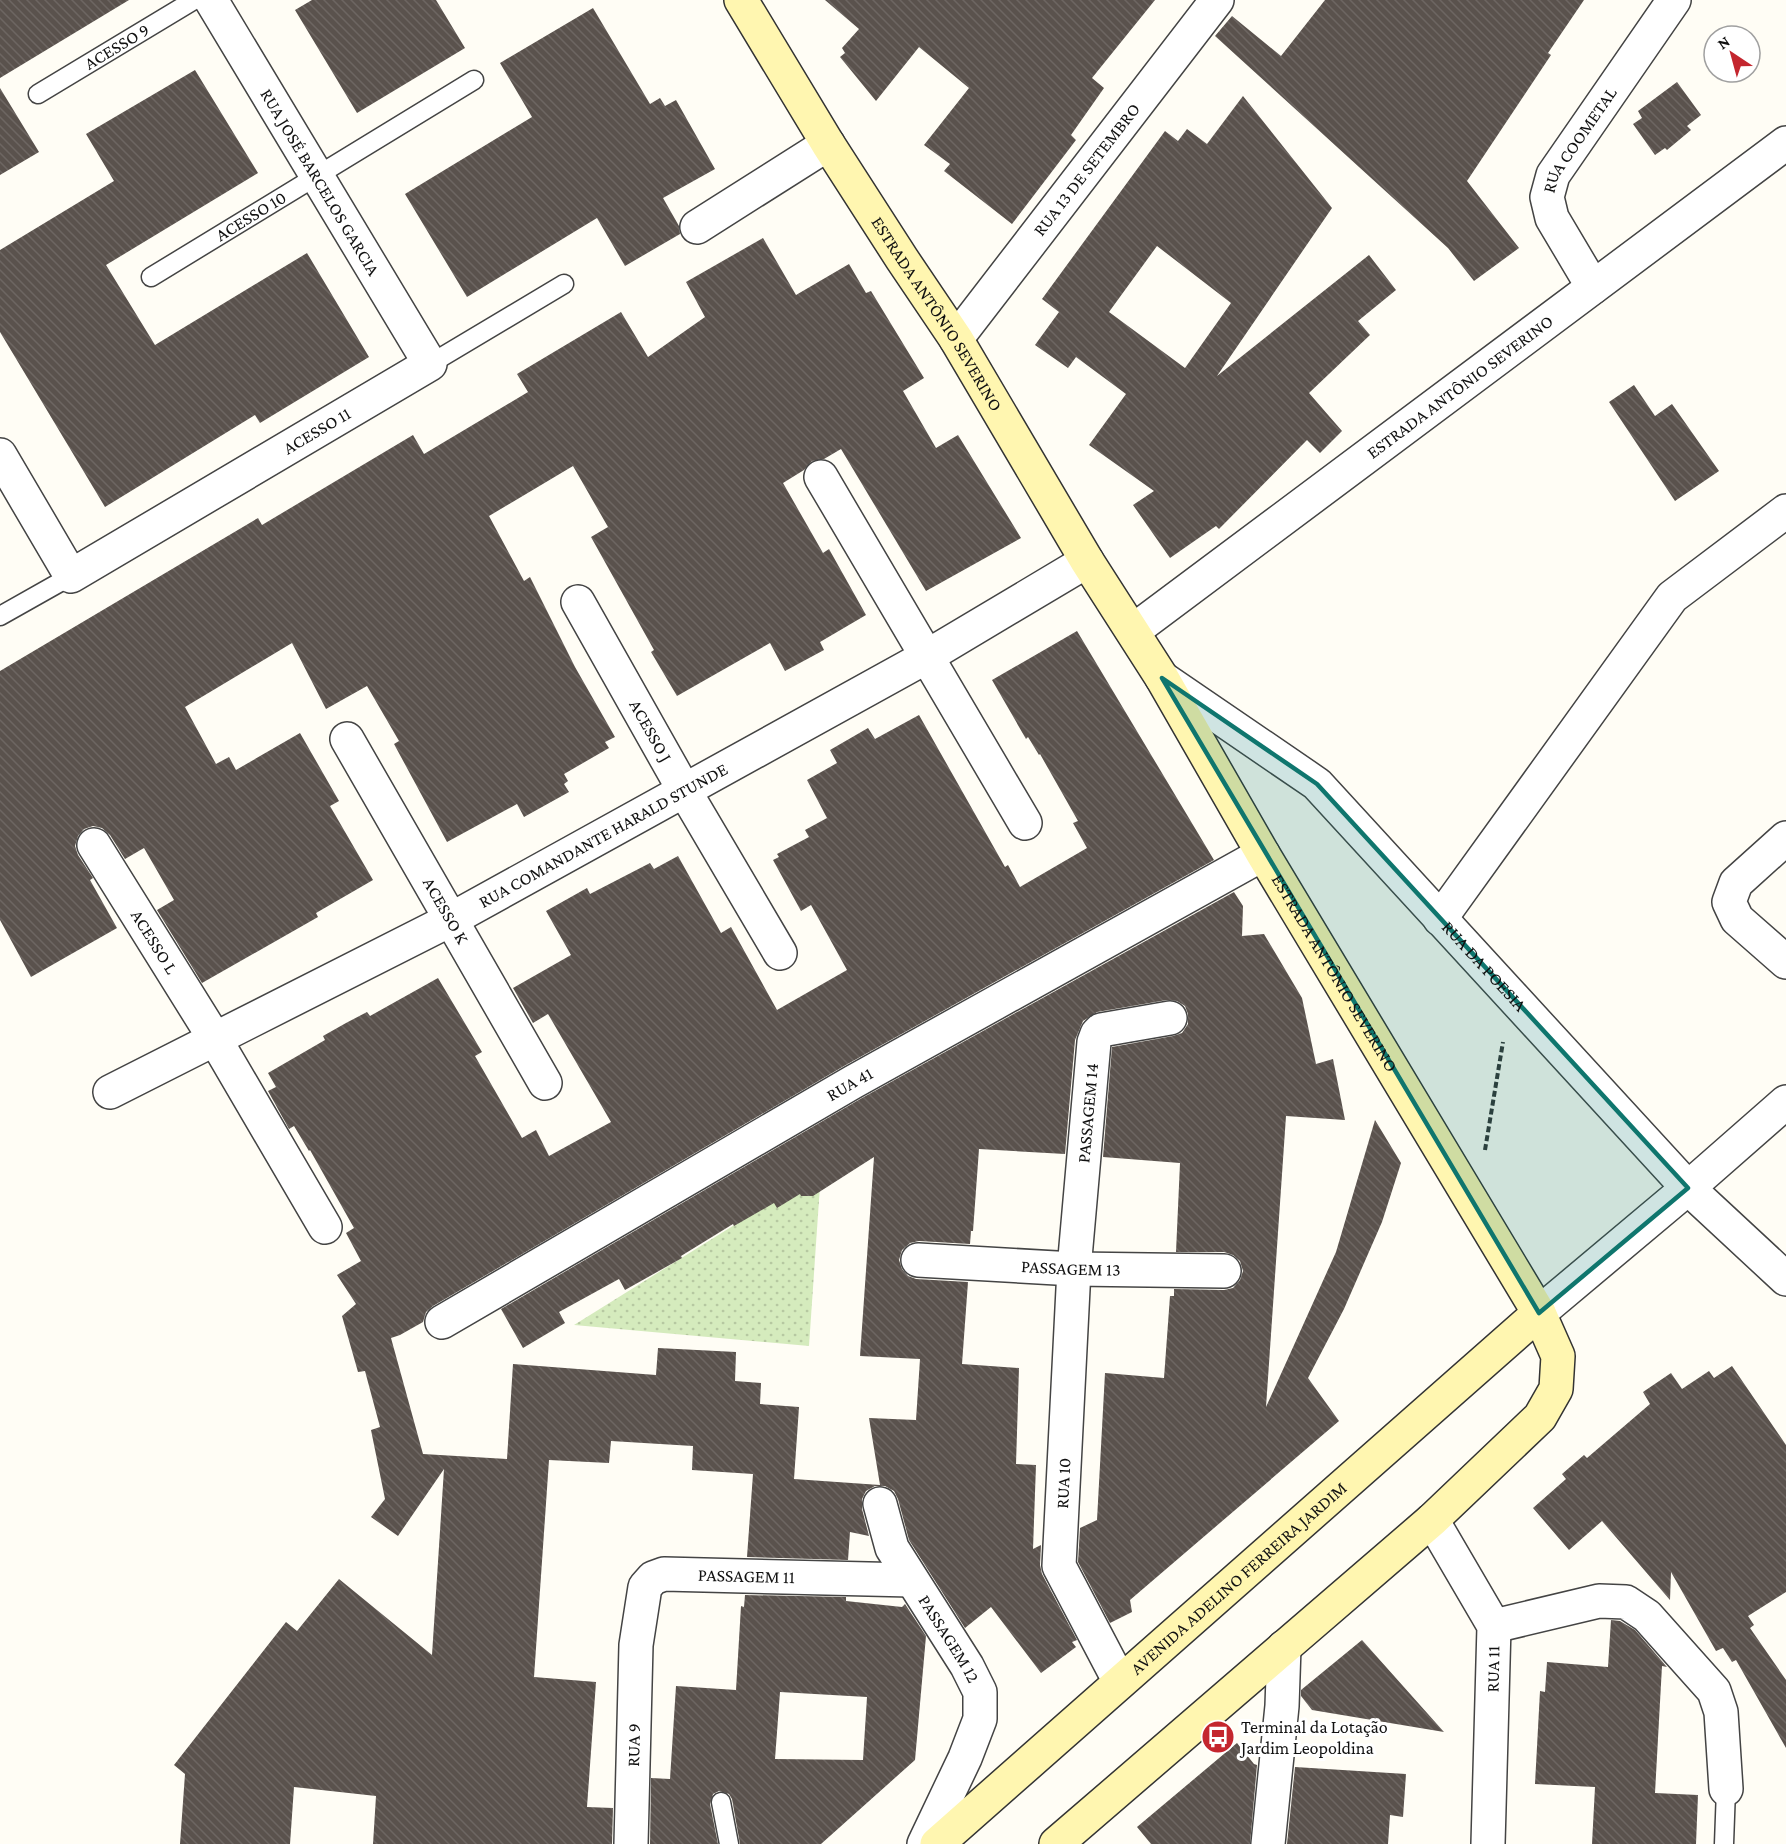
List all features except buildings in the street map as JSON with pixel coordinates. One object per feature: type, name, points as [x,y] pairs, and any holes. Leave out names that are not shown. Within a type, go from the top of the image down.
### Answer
[{"type":"main road","name":"ESTRADA ANTÔNIO SEVERINO","points":[[741,0],[828,144],[956,339],[1087,561],[1162,678],[1263,854],[1539,1313]]},
{"type":"main road","points":[[1056,1844],[1432,1520],[1540,1417],[1556,1389],[1558,1356],[1539,1313]]},
{"type":"main road","name":"AVENIDA ADELINO FERREIRA JARDIM","points":[[937,1844],[1539,1313]]},
{"type":"street","name":"RUA JOSÉ BARCELOS GARCIA","points":[[211,0],[430,364]]},
{"type":"street","name":"RUA 13 DE SETEMBRO","points":[[956,339],[1217,0]]},
{"type":"street","name":"RUA COOMETAL","points":[[1593,287],[1552,218],[1547,197],[1553,175],[1674,0]]},
{"type":"street","name":"ESTRADA ANTÔNIO SEVERINO","points":[[1132,631],[1786,143]]},
{"type":"street","points":[[697,227],[828,144]]},
{"type":"street","name":"ACESSO 11","points":[[70,576],[430,364]]},
{"type":"street","points":[[0,455],[70,576]]},
{"type":"street","points":[[821,477],[1025,823]]},
{"type":"street","points":[[1440,919],[1672,597],[1786,511]]},
{"type":"street","name":"RUA COMANDANTE HARALD STUNDE","points":[[110,1092],[450,920],[926,657],[1087,561]]},
{"type":"street","name":"ACESSO J","points":[[578,602],[684,790],[780,953]]},
{"type":"street","name":"RUA DA POESIA","points":[[1162,678],[1317,784],[1688,1188],[1786,1279]]},
{"type":"street","name":"ACESSO K","points":[[347,739],[545,1083]]},
{"type":"street","points":[[1786,838],[1736,883],[1729,902],[1737,919],[1786,962]]},
{"type":"street","name":"ACESSO L","points":[[94,846],[216,1038],[325,1227]]},
{"type":"street","name":"RUA 41","points":[[442,1322],[853,1082],[1263,854]]},
{"type":"street","name":"PASSAGEM 14","points":[[1074,1269],[1093,1054],[1097,1034],[1101,1030],[1170,1018]]},
{"type":"street","name":"AVENIDA ADELINO FERREIRA JARDIM","points":[[1539,1313],[1786,1102]]},
{"type":"street","name":"PASSAGEM 13","points":[[918,1260],[1074,1269],[1224,1271]]},
{"type":"street","name":"RUA 10","points":[[1074,1269],[1059,1566],[1120,1682]]},
{"type":"street","name":"PASSAGEM 12","points":[[880,1504],[892,1548],[980,1692],[980,1719],[965,1758],[924,1844]]},
{"type":"street","name":"RUA 11","points":[[1432,1520],[1494,1626],[1489,1839]]},
{"type":"street","name":"PASSAGEM 11","points":[[636,1645],[645,1587],[652,1578],[664,1574],[911,1580]]},
{"type":"street","points":[[1494,1626],[1599,1601],[1626,1602],[1647,1616],[1714,1690],[1721,1712],[1726,1789]]},
{"type":"street","name":"RUA 9","points":[[631,1844],[636,1645]]},
{"type":"street","points":[[1268,1844],[1282,1706],[1284,1647]]},
{"type":"lane","name":"ACESSO 9","points":[[38,94],[194,0]]},
{"type":"lane","name":"ACESSO 10","points":[[151,278],[474,80]]},
{"type":"lane","name":"ACESSO 11","points":[[430,364],[564,284]]},
{"type":"lane","points":[[0,616],[70,576]]},
{"type":"lane","points":[[1724,1844],[1726,1789]]},
{"type":"lane","points":[[721,1802],[729,1844]]},
{"type":"path","points":[[1476,1207],[1511,996]]},
{"type":"highlighted area","points":[[1162,678],[1317,784],[1688,1188],[1539,1313]]},
{"type":"green space","points":[[821,1171],[809,1346],[574,1325]]},
{"type":"place","name":"Terminal da Lotação Jardim Leopoldina","points":[[1218,1737]]}]
